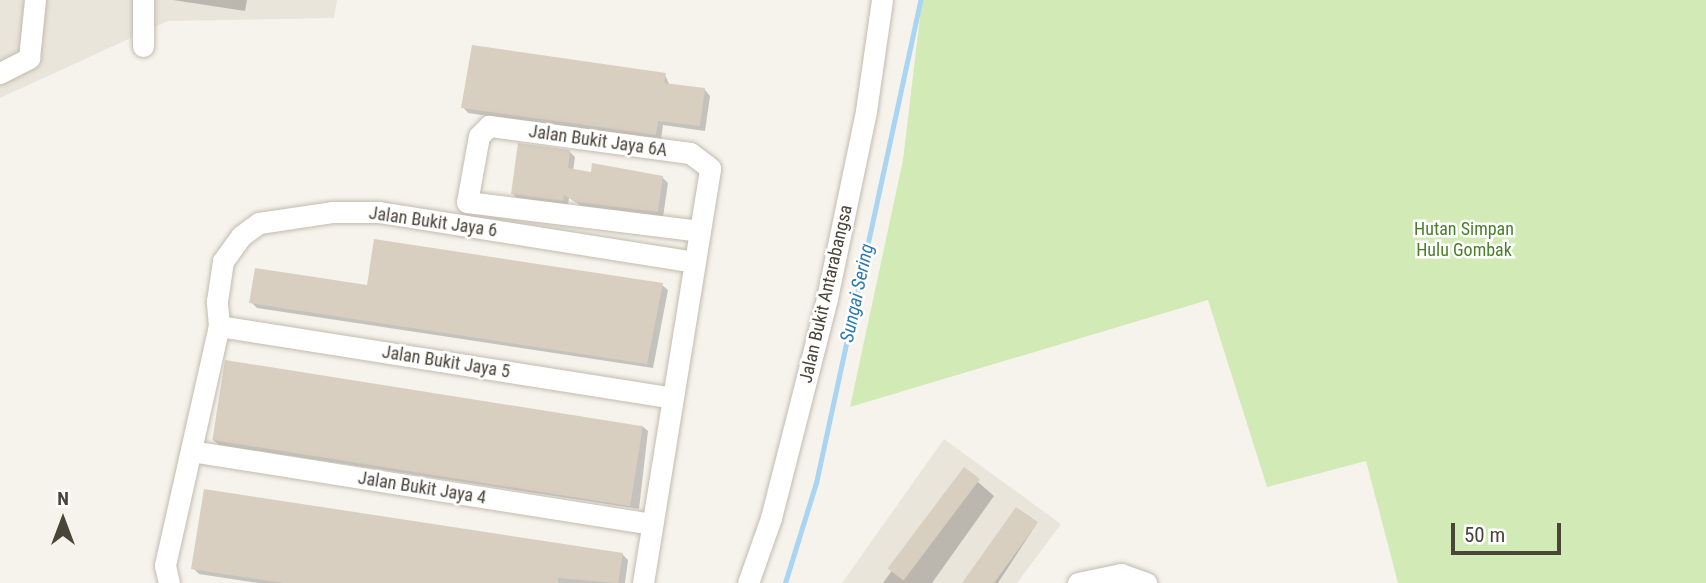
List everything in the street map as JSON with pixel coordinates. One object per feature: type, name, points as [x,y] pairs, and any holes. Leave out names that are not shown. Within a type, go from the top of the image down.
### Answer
[{"type":"street","points":[[0,73],[29,58],[35,0]]},
{"type":"street","points":[[143,0],[143,47]]},
{"type":"street","name":"Jalan Bukit Antarabangsa","points":[[748,583],[771,518],[827,298],[866,111],[883,0]]},
{"type":"street","name":"Jalan Bukit Jaya 6A","points":[[489,126],[690,153],[710,168],[699,231],[467,202],[465,195],[482,130],[489,126]]},
{"type":"street","name":"Jalan Bukit Jaya 6","points":[[169,583],[165,565],[219,326],[218,283],[223,261],[241,236],[259,223],[333,212],[379,212],[694,262]]},
{"type":"street","points":[[643,583],[699,231]]},
{"type":"street","name":"Jalan Bukit Jaya 5","points":[[219,326],[672,398]]},
{"type":"street","name":"Jalan Bukit Jaya 4","points":[[191,451],[652,524]]},
{"type":"street","points":[[1078,583],[1121,574],[1146,583]]},
{"type":"shaded area","points":[[0,0],[337,0],[334,18],[168,21],[0,98]]},
{"type":"shaded area","points":[[944,439],[1061,524],[1017,583],[842,583]]},
{"type":"green space","name":"Hutan Simpan Hulu Gombak","points":[[922,0],[1706,0],[1706,583],[1398,583],[1366,461],[1267,487],[1208,300],[850,407],[903,160]]},
{"type":"building","points":[[472,45],[666,73],[664,83],[705,88],[700,126],[658,121],[656,135],[461,108]]},
{"type":"building","points":[[518,143],[570,150],[568,168],[591,172],[592,163],[663,176],[658,212],[576,202],[564,195],[563,201],[511,194]]},
{"type":"building","points":[[374,239],[663,283],[647,364],[249,303],[255,268],[367,285]]},
{"type":"building","points":[[225,360],[643,426],[630,506],[212,440]]},
{"type":"building","points":[[964,467],[980,479],[904,580],[888,568]]},
{"type":"building","points":[[204,489],[623,553],[618,583],[558,578],[558,583],[283,583],[191,569]]},
{"type":"building","points":[[1016,507],[1038,522],[994,583],[962,583]]},
{"type":"waterway","name":"Sungai Sering","points":[[785,583],[816,483],[920,0]]}]
